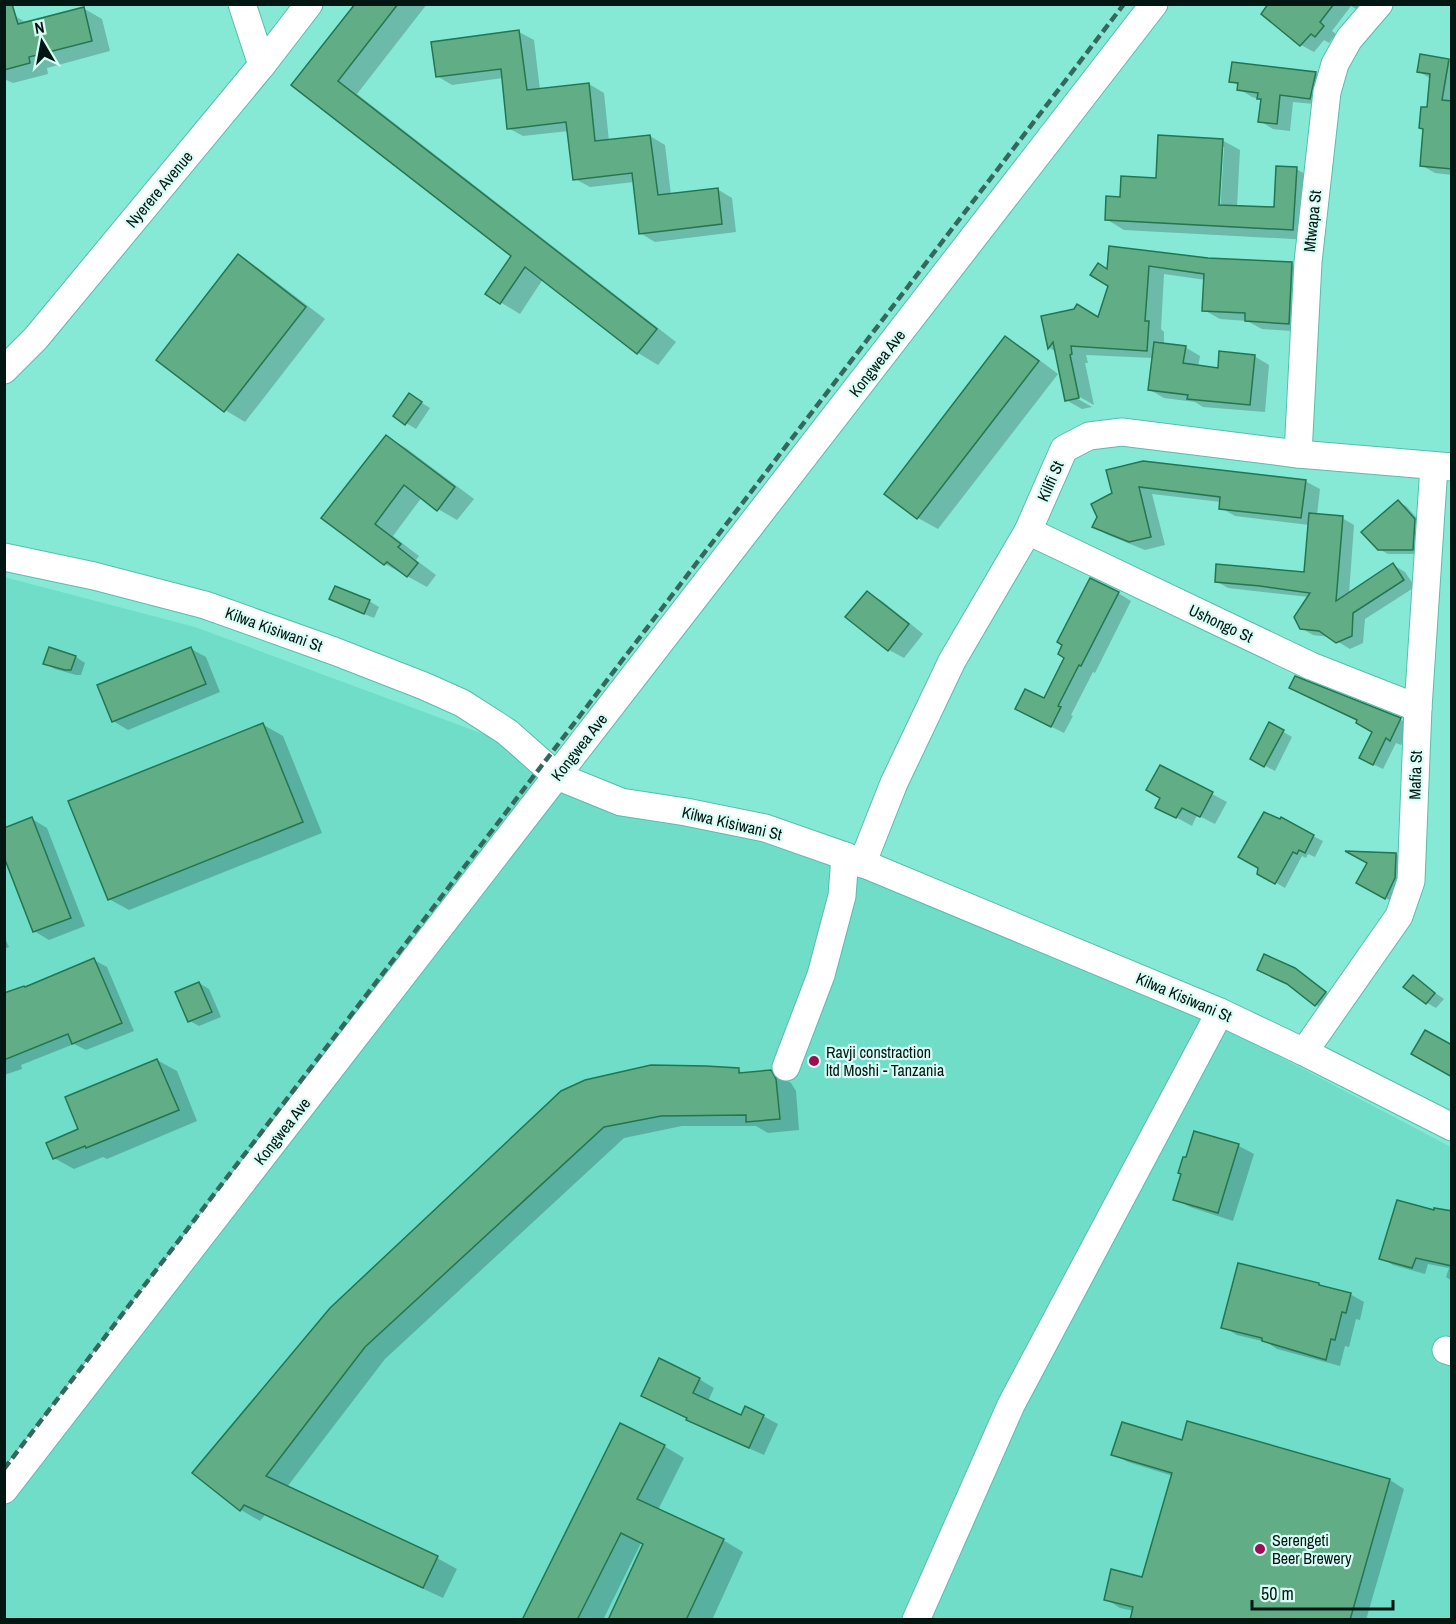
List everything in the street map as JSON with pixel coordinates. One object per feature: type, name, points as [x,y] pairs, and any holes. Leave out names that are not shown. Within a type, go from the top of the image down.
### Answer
[{"type":"street","points":[[242,4],[262,65]]},
{"type":"street","name":"Nyerere Avenue","points":[[4,370],[36,338],[262,65],[309,4]]},
{"type":"street","name":"Kongwea Ave","points":[[4,1490],[1154,4]]},
{"type":"street","name":"Mtwapa St","points":[[1298,454],[1308,262],[1327,92],[1335,64],[1349,39],[1379,4]]},
{"type":"street","name":"Kilifi St","points":[[786,1067],[822,975],[842,896],[854,860],[894,783],[952,661],[1028,531],[1064,449],[1089,436],[1122,432],[1298,454],[1443,467]]},
{"type":"street","name":"Mafia St","points":[[1304,1052],[1400,916],[1411,881],[1418,708],[1443,467]]},
{"type":"street","name":"Ushongo St","points":[[1028,531],[1311,666],[1418,708]]},
{"type":"street","name":"Kilwa Kisiwani St","points":[[4,557],[93,576],[205,605],[424,686],[462,703],[507,732],[556,776],[621,802],[765,828],[854,860],[1220,1012],[1452,1127]]},
{"type":"street","points":[[916,1620],[1011,1405],[1220,1012]]},
{"type":"shaded area","points":[[4,577],[195,627],[497,739],[1144,985],[1451,1147],[1451,1619],[5,1619]]},
{"type":"building","points":[[4,4],[12,4],[18,24],[84,7],[92,41],[29,57],[30,63],[4,70]]},
{"type":"building","points":[[355,4],[398,4],[338,81],[657,329],[637,354],[525,267],[500,304],[485,294],[511,256],[291,85]]},
{"type":"building","points":[[1268,4],[1334,4],[1320,22],[1324,26],[1315,37],[1311,34],[1300,46],[1261,14]]},
{"type":"building","points":[[519,30],[527,90],[589,83],[595,141],[650,135],[658,195],[718,188],[722,224],[639,234],[632,173],[573,180],[566,122],[507,129],[501,69],[436,77],[431,42]]},
{"type":"building","points":[[1420,54],[1449,59],[1442,100],[1452,101],[1452,169],[1420,166],[1423,129],[1419,128],[1421,107],[1427,107],[1430,74],[1417,72]]},
{"type":"building","points":[[1232,62],[1316,72],[1310,99],[1280,95],[1277,124],[1258,122],[1261,99],[1257,99],[1258,93],[1237,90],[1238,83],[1229,82]]},
{"type":"building","points":[[1158,135],[1223,139],[1219,205],[1274,207],[1276,166],[1297,167],[1293,230],[1105,220],[1106,196],[1120,197],[1121,176],[1156,178]]},
{"type":"building","points":[[1109,246],[1208,258],[1292,262],[1289,324],[1245,321],[1245,313],[1202,311],[1204,274],[1149,266],[1145,321],[1149,321],[1147,351],[1071,346],[1072,354],[1070,355],[1079,398],[1065,401],[1053,342],[1048,349],[1041,316],[1074,309],[1077,304],[1098,317],[1108,286],[1090,275],[1098,263],[1107,269]]},
{"type":"building","points":[[238,254],[306,307],[224,412],[156,360]]},
{"type":"building","points":[[1005,336],[1039,361],[917,519],[884,494]]},
{"type":"building","points":[[1154,342],[1186,346],[1183,363],[1218,368],[1219,351],[1255,355],[1250,405],[1187,399],[1188,395],[1148,390]]},
{"type":"building","points":[[409,393],[422,402],[405,425],[393,416]]},
{"type":"building","points":[[386,435],[455,487],[437,511],[404,485],[375,524],[401,544],[398,547],[418,563],[407,577],[387,562],[384,565],[321,518]]},
{"type":"building","points":[[1143,461],[1306,480],[1301,518],[1219,509],[1220,497],[1139,487],[1151,537],[1129,542],[1092,527],[1097,517],[1091,504],[1112,493],[1106,470]]},
{"type":"building","points":[[1398,500],[1415,519],[1413,550],[1378,550],[1361,532]]},
{"type":"building","points":[[1309,513],[1343,516],[1336,601],[1393,563],[1404,580],[1353,613],[1352,636],[1336,643],[1319,631],[1300,629],[1294,617],[1310,593],[1215,582],[1216,564],[1304,572]]},
{"type":"building","points":[[1090,578],[1119,592],[1058,706],[1061,707],[1051,727],[1015,709],[1025,689],[1044,698],[1064,658],[1058,654],[1062,645],[1057,642]]},
{"type":"building","points":[[335,586],[370,600],[364,614],[329,599]]},
{"type":"building","points":[[867,591],[909,624],[888,651],[845,617]]},
{"type":"building","points":[[49,647],[76,656],[71,670],[43,664]]},
{"type":"building","points":[[191,647],[206,684],[112,722],[97,685]]},
{"type":"building","points":[[1295,676],[1401,718],[1390,741],[1386,738],[1373,765],[1359,758],[1372,732],[1356,723],[1357,720],[1289,688]]},
{"type":"building","points":[[1269,722],[1284,730],[1264,767],[1250,759]]},
{"type":"building","points":[[263,723],[303,822],[108,900],[68,801]]},
{"type":"building","points":[[1160,765],[1213,792],[1200,817],[1182,808],[1176,818],[1155,808],[1160,798],[1146,790]]},
{"type":"building","points":[[1264,812],[1280,819],[1281,817],[1314,835],[1305,853],[1299,850],[1297,854],[1293,852],[1275,884],[1257,874],[1258,868],[1238,857]]},
{"type":"building","points":[[32,817],[71,918],[33,932],[4,857],[4,828]]},
{"type":"building","points":[[1345,851],[1396,853],[1395,878],[1385,899],[1356,883],[1367,863]]},
{"type":"building","points":[[1264,954],[1295,968],[1326,992],[1315,1006],[1287,984],[1257,970]]},
{"type":"building","points":[[94,958],[122,1023],[72,1044],[68,1034],[4,1060],[4,993],[25,987]]},
{"type":"building","points":[[1413,975],[1435,993],[1426,1004],[1403,987]]},
{"type":"building","points":[[199,982],[212,1012],[188,1022],[175,992]]},
{"type":"building","points":[[1425,1030],[1452,1045],[1452,1077],[1411,1054]]},
{"type":"building","points":[[157,1059],[179,1110],[53,1159],[46,1143],[78,1129],[65,1097]]},
{"type":"building","points":[[651,1065],[739,1068],[739,1073],[771,1070],[776,1079],[780,1119],[746,1122],[746,1115],[661,1116],[604,1127],[365,1347],[266,1476],[438,1556],[423,1588],[244,1505],[240,1511],[192,1473],[330,1308],[561,1091],[585,1080]]},
{"type":"building","points":[[1194,1131],[1239,1144],[1218,1213],[1173,1200],[1181,1174],[1178,1173]]},
{"type":"building","points":[[1397,1200],[1434,1210],[1434,1208],[1452,1211],[1452,1266],[1416,1258],[1412,1268],[1379,1259]]},
{"type":"building","points":[[1238,1263],[1351,1293],[1346,1313],[1342,1312],[1335,1340],[1331,1339],[1326,1360],[1262,1341],[1262,1338],[1221,1328]]},
{"type":"building","points":[[659,1358],[700,1378],[693,1393],[741,1415],[745,1406],[764,1415],[749,1448],[686,1420],[687,1418],[641,1396]]},
{"type":"building","name":"Serengeti Beer Brewery","points":[[1187,1421],[1390,1479],[1350,1620],[1130,1620],[1133,1607],[1104,1600],[1111,1569],[1142,1577],[1172,1473],[1111,1455],[1122,1422],[1182,1440]]},
{"type":"building","points":[[620,1423],[665,1445],[637,1499],[724,1539],[686,1620],[608,1620],[643,1544],[621,1533],[577,1620],[522,1620]]},
{"type":"railway","points":[[4,1469],[1124,4]]},
{"type":"place","name":"Ravji constraction ltd Moshi - Tanzania","points":[[814,1061]]},
{"type":"place","name":"Serengeti Beer Brewery","points":[[1260,1549]]}]
